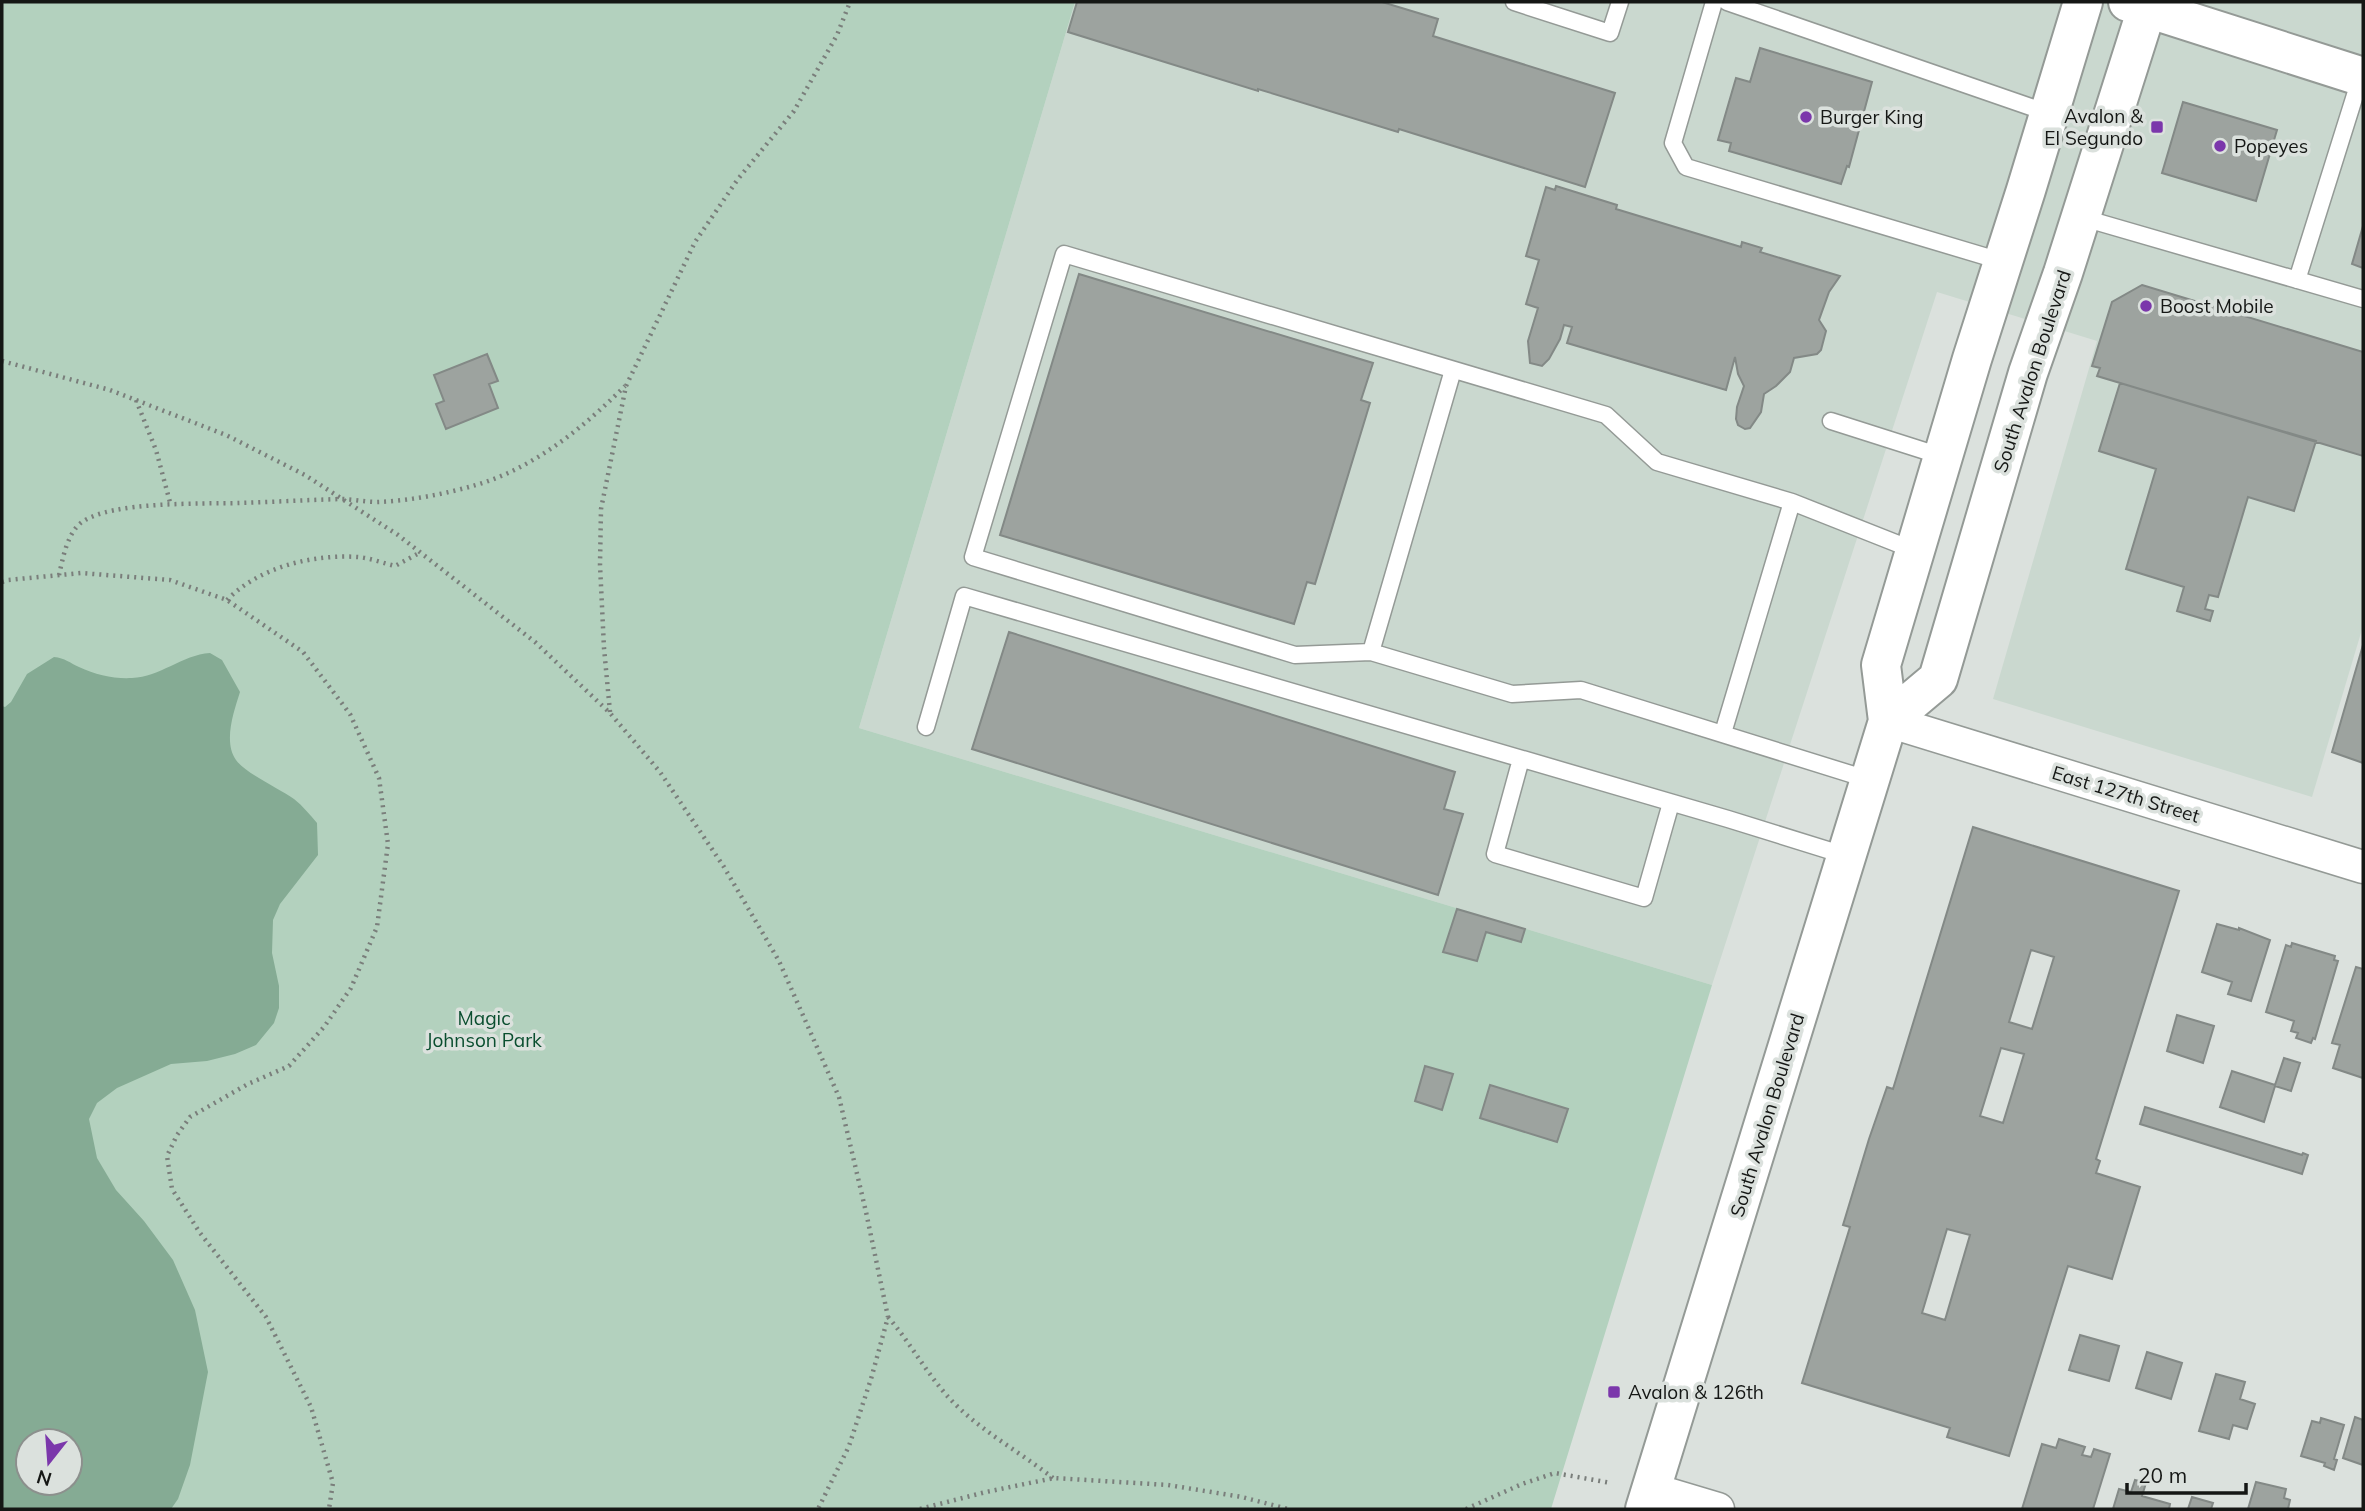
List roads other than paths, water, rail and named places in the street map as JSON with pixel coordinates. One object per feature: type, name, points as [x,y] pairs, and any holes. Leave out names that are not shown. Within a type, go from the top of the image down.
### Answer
[{"type":"main road","name":"South Avalon Boulevard","points":[[1648,1499],[1888,721],[1881,665],[2082,2]]},
{"type":"main road","name":"South Avalon Boulevard","points":[[1888,721],[1938,678],[2028,373],[2080,217],[2141,4]]},
{"type":"main road","points":[[2141,4],[2362,76]]},
{"type":"street","name":"East 127th Street","points":[[1888,721],[2363,867]]},
{"type":"street","points":[[1648,1499],[1718,1509]]},
{"type":"lane","points":[[1514,2],[1610,33],[1620,2]]},
{"type":"lane","points":[[1714,2],[1673,143],[1686,167],[2004,262]]},
{"type":"lane","points":[[1727,2],[2048,113]]},
{"type":"lane","points":[[2297,280],[2362,76]]},
{"type":"lane","points":[[2080,217],[2363,299]]},
{"type":"lane","points":[[1870,780],[1581,690],[1512,694],[1371,652],[1295,655],[973,557],[1064,254],[1606,415],[1657,462],[1792,502],[1916,551]]},
{"type":"lane","points":[[1371,652],[1454,370]]},
{"type":"lane","points":[[1831,421],[1944,457]]},
{"type":"lane","points":[[1723,733],[1792,502]]},
{"type":"lane","points":[[926,727],[964,596],[1847,856]]},
{"type":"lane","points":[[1521,759],[1495,854],[1507,858],[1644,898],[1671,803]]},
{"type":"place","name":"Burger King","points":[[1806,117]]},
{"type":"place","name":"Avalon & El Segundo","points":[[2157,127]]},
{"type":"place","name":"Popeyes","points":[[2220,146]]},
{"type":"place","name":"Boost Mobile","points":[[2146,306]]},
{"type":"place","name":"Avalon & 126th","points":[[1614,1392]]},
{"type":"park label","name":"Magic Johnson Park","points":[[484,1029]]}]
